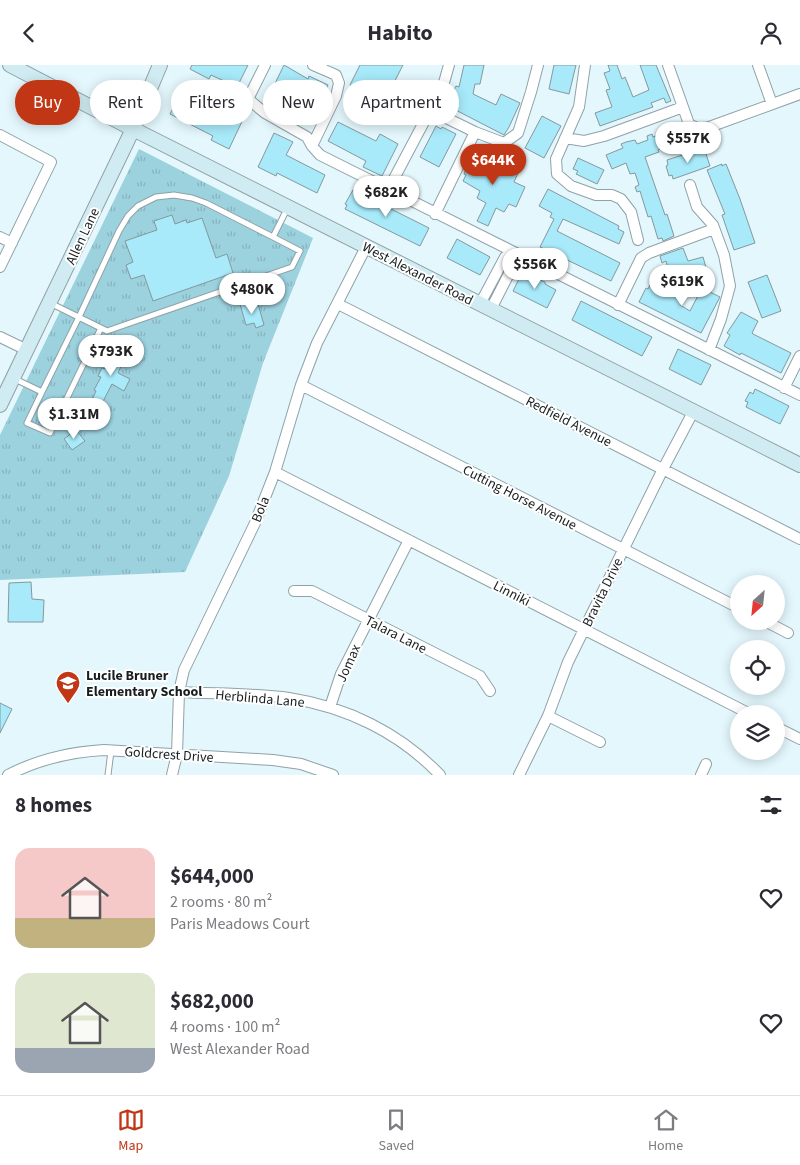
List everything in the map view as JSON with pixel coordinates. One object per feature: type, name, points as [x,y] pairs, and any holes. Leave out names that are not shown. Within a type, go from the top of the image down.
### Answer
[{"type":"main road","name":"West Alexander Road","points":[[10,65],[366,247],[800,465]]},
{"type":"main road","name":"Allen Lane","points":[[0,405],[133,129],[160,65]]},
{"type":"street","points":[[253,88],[264,65]]},
{"type":"street","points":[[312,146],[336,96],[339,83],[336,75],[313,65]]},
{"type":"street","points":[[445,80],[449,65]]},
{"type":"street","points":[[459,124],[504,143],[518,133],[532,92],[538,65]]},
{"type":"street","points":[[585,65],[579,107],[556,159],[557,175],[571,186],[596,195],[612,195],[621,199],[631,212],[638,240]]},
{"type":"street","points":[[668,65],[690,124],[701,130],[800,94]]},
{"type":"street","points":[[758,65],[772,104]]},
{"type":"street","points":[[253,103],[265,113],[307,137],[320,155],[800,395]]},
{"type":"street","points":[[565,138],[584,141],[604,137],[683,107]]},
{"type":"street","points":[[388,190],[422,125]]},
{"type":"street","points":[[436,214],[475,132]]},
{"type":"street","points":[[0,135],[51,162],[0,267]]},
{"type":"street","points":[[690,185],[697,207],[713,225],[724,255],[730,286],[721,319],[709,350]]},
{"type":"street","points":[[618,305],[641,258],[649,253],[714,229]]},
{"type":"street","points":[[0,237],[12,243]]},
{"type":"street","name":"Bola","points":[[172,775],[177,754],[179,691],[189,656],[255,523],[275,472],[317,343],[366,247]]},
{"type":"street","points":[[485,307],[494,277],[505,257],[512,252]]},
{"type":"street","points":[[485,307],[505,282],[515,262],[512,252]]},
{"type":"street","name":"Redfield Avenue","points":[[338,304],[800,539]]},
{"type":"street","points":[[0,337],[27,350]]},
{"type":"street","points":[[784,387],[800,356]]},
{"type":"street","name":"Cutting Horse Avenue","points":[[302,385],[730,603]]},
{"type":"street","name":"Bravita Drive","points":[[519,775],[548,716],[568,662],[693,412]]},
{"type":"street","name":"Linniki","points":[[275,472],[732,705]]},
{"type":"street","name":"Jomax","points":[[330,707],[341,674],[408,540]]},
{"type":"street","name":"Talara Lane","points":[[294,591],[312,591],[480,676],[490,691]]},
{"type":"street","points":[[782,630],[788,633]]},
{"type":"street","name":"Herblinda Lane","points":[[179,691],[289,698],[330,707],[376,726],[399,739],[440,775]]},
{"type":"street","points":[[548,716],[600,742]]},
{"type":"street","points":[[785,732],[800,739]]},
{"type":"street","name":"Goldcrest Drive","points":[[8,775],[49,757],[80,751],[111,750],[282,762],[320,769],[333,775]]},
{"type":"street","points":[[701,775],[706,764]]},
{"type":"lane","points":[[50,303],[80,317],[107,331],[292,267],[300,251],[206,203],[174,195],[156,197],[138,206],[128,216],[119,231],[80,317],[27,423],[50,433],[101,328]]},
{"type":"lane","points":[[273,237],[288,207]]},
{"type":"lane","points":[[494,277],[505,282]]},
{"type":"lane","points":[[13,378],[42,392]]},
{"type":"lane","points":[[108,775],[111,750]]},
{"type":"green space","points":[[139,149],[313,238],[263,363],[229,476],[185,572],[0,580],[0,435]]},
{"type":"building","points":[[192,65],[248,65],[240,80],[222,80],[211,75],[209,79],[190,69]]},
{"type":"building","points":[[284,65],[308,79],[309,76],[317,80],[277,80]]},
{"type":"building","points":[[360,65],[403,65],[395,80],[352,80]]},
{"type":"building","points":[[464,65],[484,65],[480,84],[475,84],[473,94],[496,105],[501,94],[520,103],[504,135],[459,112],[459,87]]},
{"type":"building","points":[[554,65],[576,65],[569,94],[549,89]]},
{"type":"building","points":[[608,65],[617,65],[622,79],[625,77],[633,97],[649,90],[640,65],[656,65],[671,101],[666,103],[664,98],[651,103],[653,107],[600,126],[595,113],[612,107],[606,90],[610,89],[604,73],[610,71]]},
{"type":"building","points":[[542,116],[561,126],[544,158],[525,148]]},
{"type":"building","points":[[338,122],[376,141],[380,134],[398,144],[382,176],[363,167],[366,161],[328,141]]},
{"type":"building","points":[[192,125],[240,125],[229,149],[211,140],[213,136]]},
{"type":"building","points":[[436,126],[456,134],[439,167],[420,157]]},
{"type":"building","points":[[680,127],[684,141],[658,150],[659,152],[645,157],[674,236],[663,241],[662,238],[658,239],[651,216],[648,217],[640,191],[637,192],[635,187],[639,185],[635,173],[630,174],[626,163],[612,169],[606,155],[623,148],[621,144],[626,142],[635,140],[637,144],[648,140],[647,136],[652,134],[653,137]]},
{"type":"building","points":[[274,133],[293,142],[286,155],[325,175],[317,193],[277,173],[276,176],[258,167]]},
{"type":"building","points":[[704,148],[710,166],[673,179],[672,175],[669,176],[666,166],[668,165],[667,160]]},
{"type":"building","points":[[477,152],[518,173],[514,182],[525,187],[516,207],[509,204],[504,212],[496,208],[488,226],[477,221],[486,203],[477,198],[480,191],[463,181],[468,165],[470,166]]},
{"type":"building","points":[[578,158],[604,170],[597,184],[576,174],[578,171],[573,169]]},
{"type":"building","points":[[722,164],[722,166],[726,164],[755,243],[734,250],[722,215],[725,214],[707,170]]},
{"type":"building","points":[[548,189],[619,226],[618,229],[624,232],[619,244],[563,219],[557,231],[620,263],[611,281],[540,247],[554,219],[550,217],[552,213],[539,206]]},
{"type":"building","points":[[353,190],[429,228],[420,246],[345,209],[347,205],[345,204]]},
{"type":"building","points":[[172,215],[175,224],[186,220],[187,223],[202,218],[216,258],[227,254],[233,273],[153,301],[144,275],[131,279],[126,265],[133,262],[125,241],[157,230],[154,221]]},
{"type":"building","points":[[457,239],[490,257],[480,275],[447,258]]},
{"type":"building","points":[[683,248],[688,261],[703,257],[709,278],[674,288],[666,261],[662,263],[660,256]]},
{"type":"building","points":[[522,273],[545,282],[545,284],[556,290],[547,308],[513,291]]},
{"type":"building","points":[[767,275],[781,311],[762,318],[748,282]]},
{"type":"building","points":[[650,285],[682,300],[680,305],[690,311],[702,288],[720,297],[701,333],[639,302],[646,288],[648,289]]},
{"type":"building","points":[[581,301],[652,337],[642,356],[572,320]]},
{"type":"building","points":[[248,302],[250,306],[258,304],[264,325],[256,328],[254,323],[246,325],[240,304]]},
{"type":"building","points":[[741,312],[758,321],[753,334],[791,353],[781,373],[724,346],[730,335],[727,333]]},
{"type":"building","points":[[120,341],[129,346],[121,361],[123,362],[118,373],[130,379],[124,391],[112,384],[98,411],[89,406],[101,377],[98,376],[102,368],[105,369]]},
{"type":"building","points":[[678,349],[711,365],[701,385],[669,369]]},
{"type":"building","points":[[755,389],[789,406],[780,424],[746,407],[748,402],[745,401],[750,392],[753,394]]},
{"type":"building","points":[[76,430],[85,441],[72,450],[64,439]]},
{"type":"building","points":[[31,582],[32,599],[44,600],[43,622],[8,622],[9,583]]},
{"type":"building","points":[[0,703],[12,709],[0,733]]},
{"type":"place","name":"Lucile Bruner Elementary School","points":[[68,704]]}]
